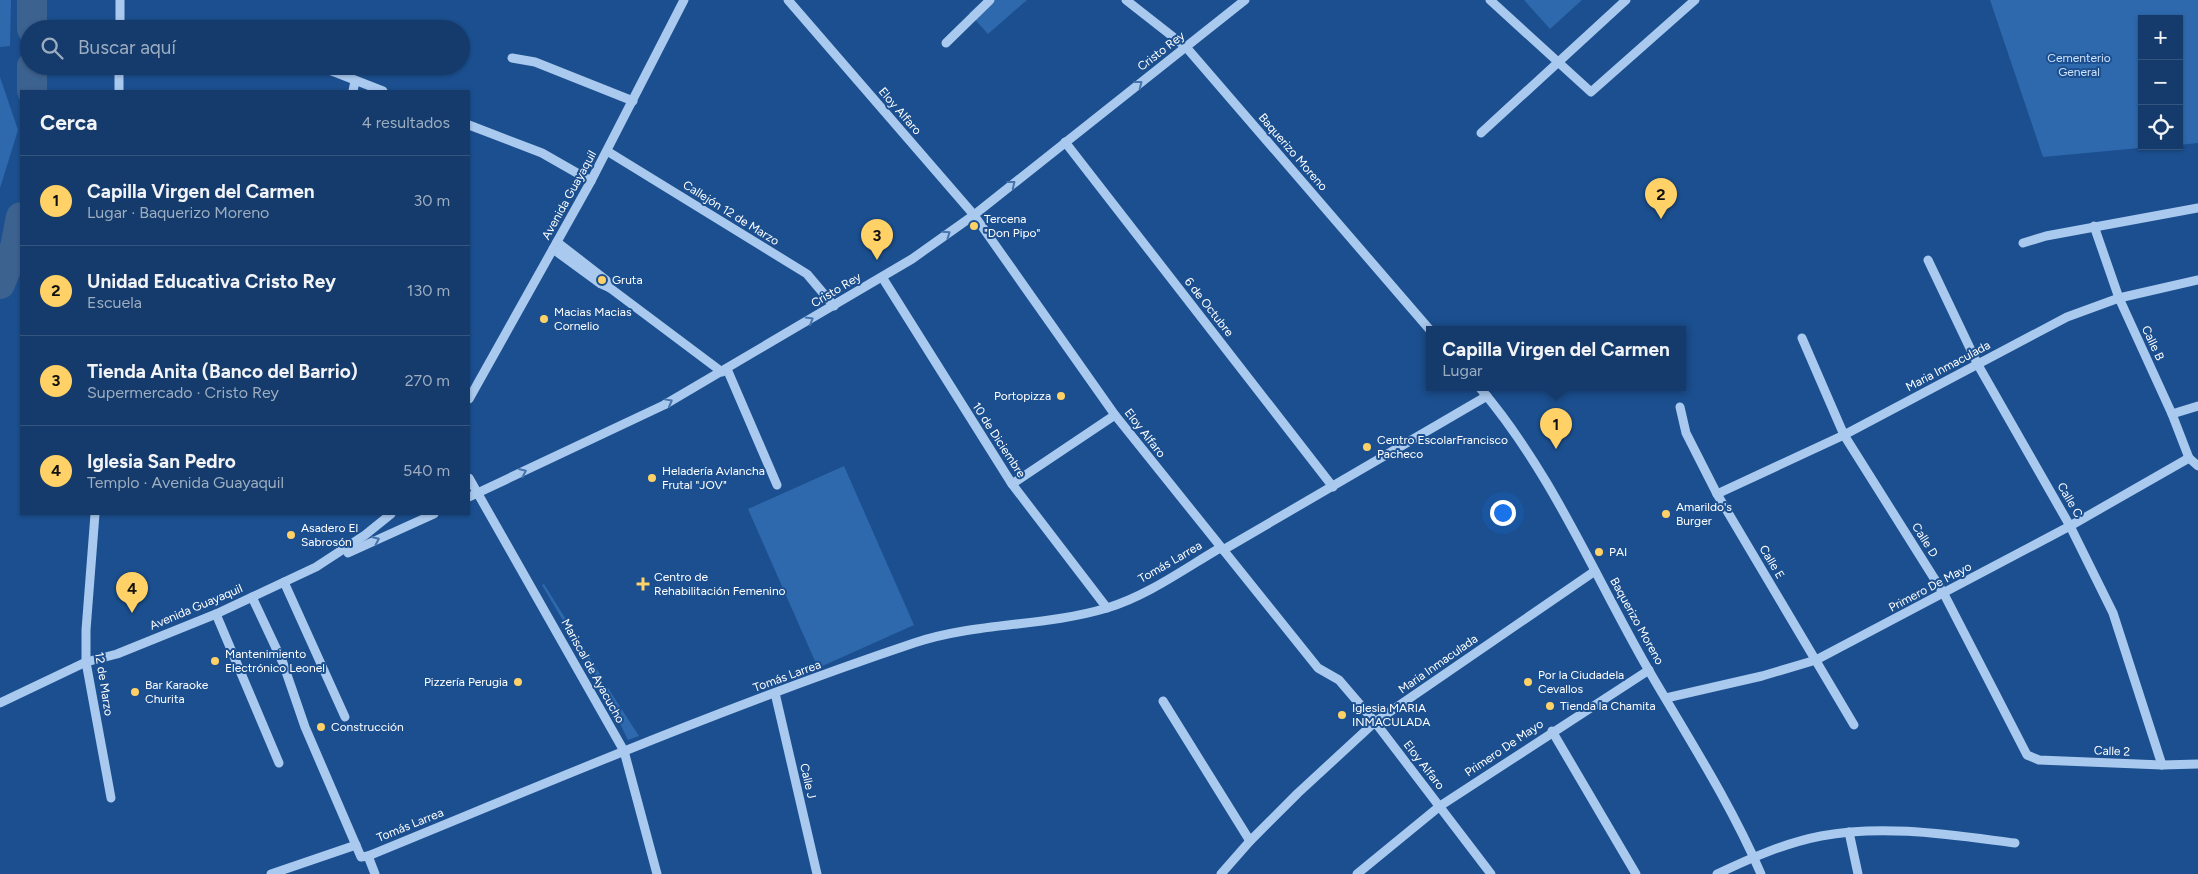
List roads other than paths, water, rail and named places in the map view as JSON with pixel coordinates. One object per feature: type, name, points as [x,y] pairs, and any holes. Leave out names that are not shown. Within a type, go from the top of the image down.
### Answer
[{"type":"street","points":[[120,0],[120,20]]},
{"type":"street","name":"Avenida Guayaquil","points":[[470,397],[591,181],[684,0]]},
{"type":"street","name":"Eloy Alfaro","points":[[788,0],[974,215],[1115,415],[1318,668],[1339,680],[1375,722],[1491,874]]},
{"type":"street","points":[[946,43],[990,0]]},
{"type":"street","name":"Baquerizo Moreno","points":[[1126,0],[1186,47],[1427,326]]},
{"type":"street","name":"Cristo Rey","points":[[470,497],[664,405],[912,259],[974,215],[1245,0]]},
{"type":"street","points":[[1490,0],[1591,92],[1695,0]]},
{"type":"street","points":[[1481,132],[1626,0]]},
{"type":"street","points":[[512,58],[535,62],[633,101]]},
{"type":"street","points":[[119,75],[119,90]]},
{"type":"street","points":[[342,75],[380,90]]},
{"type":"street","points":[[353,90],[355,80]]},
{"type":"street","points":[[470,125],[542,153],[591,181]]},
{"type":"street","name":"6 de Octubre","points":[[1065,142],[1333,487]]},
{"type":"street","name":"Callejón 12 de Marzo","points":[[607,151],[807,274],[834,306]]},
{"type":"street","points":[[2023,243],[2094,226],[2198,208]]},
{"type":"street","name":"Calle B","points":[[2094,226],[2119,298],[2172,414],[2189,458],[2198,466]]},
{"type":"street","points":[[555,245],[606,280],[610,288],[724,371],[777,485]]},
{"type":"street","name":"Calle C","points":[[1928,260],[1978,365],[2070,526],[2113,613],[2162,765]]},
{"type":"street","name":"10 de Diciembre","points":[[882,277],[1012,484],[1107,608]]},
{"type":"street","name":"Maria Inmaculada","points":[[1717,494],[1844,435],[2067,317],[2119,298],[2198,280]]},
{"type":"street","name":"Calle D","points":[[1802,338],[1844,435],[1944,594],[2027,755]]},
{"type":"street","name":"Baquerizo Moreno","points":[[1483,391],[1530,455],[1754,857],[1761,874]]},
{"type":"street","name":"Tomás Larrea","points":[[368,856],[624,751],[887,652],[973,628],[1078,615],[1107,608],[1158,584],[1222,549],[1333,487],[1487,396]]},
{"type":"street","points":[[2172,414],[2198,406]]},
{"type":"street","name":"Calle E","points":[[1680,408],[1686,432],[1717,494],[1854,725]]},
{"type":"street","points":[[1012,484],[1115,415]]},
{"type":"street","name":"Primero De Mayo","points":[[1666,698],[1762,676],[1816,660],[2070,526],[2189,458]]},
{"type":"street","name":"Mariscal de Ayacucho","points":[[470,480],[624,751],[657,874]]},
{"type":"street","name":"12 de Marzo","points":[[95,515],[86,630],[86,662],[111,798]]},
{"type":"street","name":"Avenida Guayaquil","points":[[0,703],[86,662],[117,654],[216,614],[316,567],[365,535],[390,515]]},
{"type":"street","points":[[316,567],[431,515]]},
{"type":"street","name":"Maria Inmaculada","points":[[1221,874],[1250,841],[1375,722],[1595,571]]},
{"type":"street","points":[[284,582],[345,717]]},
{"type":"street","points":[[252,597],[283,663],[305,727],[361,857],[368,856],[375,874]]},
{"type":"street","points":[[216,614],[279,763]]},
{"type":"street","name":"Primero De Mayo","points":[[1357,874],[1440,806],[1552,731],[1649,670]]},
{"type":"street","name":"Calle J","points":[[775,693],[817,874]]},
{"type":"street","points":[[1164,701],[1250,841]]},
{"type":"street","points":[[1552,731],[1636,874]]},
{"type":"street","name":"Calle 2","points":[[2027,755],[2039,760],[2162,765],[2198,764]]},
{"type":"street","points":[[2181,765],[2198,772]]},
{"type":"street","points":[[1849,832],[1858,874]]},
{"type":"street","points":[[1717,874],[1754,857],[1790,844],[1849,832],[1935,833],[2015,843]]},
{"type":"street","points":[[270,874],[356,845]]},
{"type":"waterway","points":[[32,0],[32,20]]},
{"type":"waterway","points":[[32,75],[32,90]]},
{"type":"waterway","points":[[0,284],[15,247],[20,222]]},
{"type":"place","name":"Unidad Educativa Cristo Rey","points":[[1661,219]]},
{"type":"place","name":"Tercena \"Don Pipo\"","points":[[974,226]]},
{"type":"place","name":"Tienda Anita (Banco del Barrio)","points":[[877,260]]},
{"type":"place","name":"Gruta","points":[[602,280]]},
{"type":"place","name":"Macias Macias Cornelio","points":[[544,319]]},
{"type":"place","name":"Portopizza","points":[[1061,396]]},
{"type":"place","name":"Centro EscolarFrancisco Pacheco","points":[[1367,447]]},
{"type":"place","name":"Capilla Virgen del Carmen","points":[[1556,449]]},
{"type":"place","name":"Heladería Avlancha Frutal \"JOV\"","points":[[652,478]]},
{"type":"place","name":"Amarildo's Burger","points":[[1666,514]]},
{"type":"place","name":"Asadero El Sabrosón","points":[[291,535]]},
{"type":"place","name":"PAI","points":[[1599,552]]},
{"type":"place","name":"Centro de Rehabilitación Femenino","points":[[643,584]]},
{"type":"place","name":"Iglesia San Pedro","points":[[132,613]]},
{"type":"place","name":"Mantenimiento Electrónico Leonel","points":[[215,661]]},
{"type":"place","name":"Pizzería Perugia","points":[[518,682]]},
{"type":"place","name":"Por la Ciudadela Cevallos","points":[[1528,682]]},
{"type":"place","name":"Bar Karaoke Churita","points":[[135,692]]},
{"type":"place","name":"Tienda la Chamita","points":[[1550,706]]},
{"type":"place","name":"Iglesia MARIA INMACULADA","points":[[1342,715]]},
{"type":"place","name":"Construcción","points":[[321,727]]},
{"type":"park label","name":"Cementerio General","points":[[2079,65]]}]
